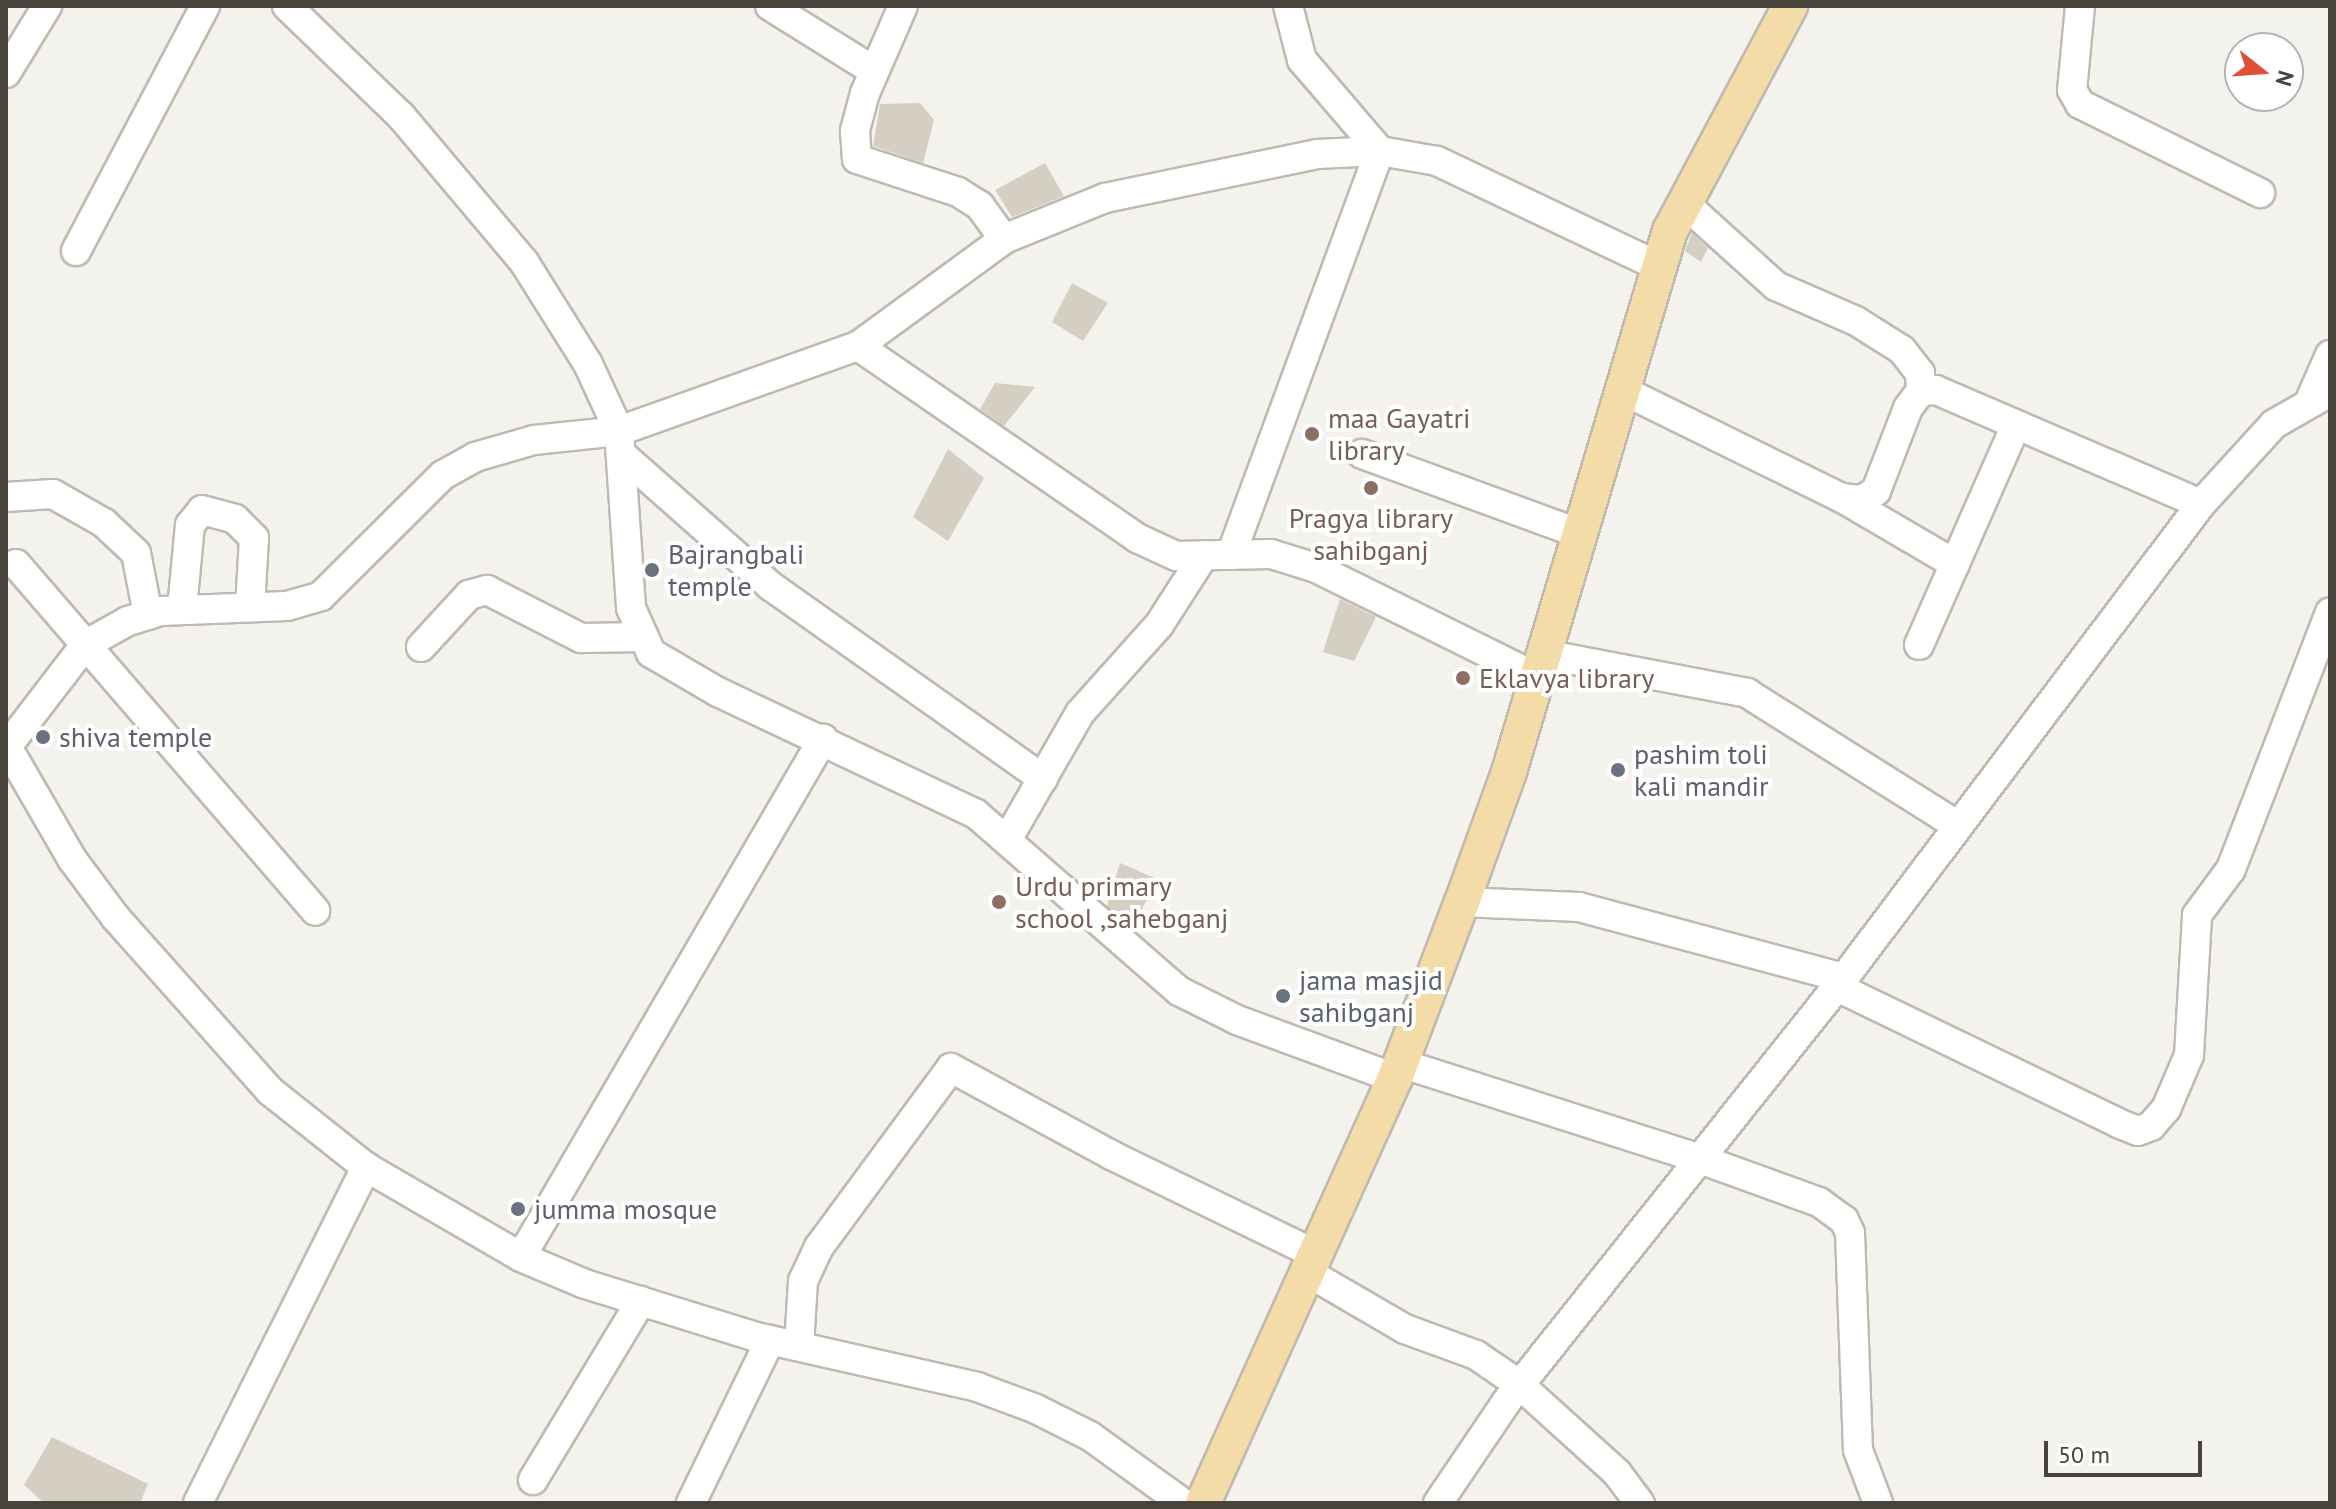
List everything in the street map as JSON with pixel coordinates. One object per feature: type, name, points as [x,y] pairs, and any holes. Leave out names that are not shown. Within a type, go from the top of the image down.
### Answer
[{"type":"main road","points":[[1203,1503],[1398,1070],[1462,902],[1540,666],[1658,266],[1684,203],[1790,6]]},
{"type":"street","points":[[6,73],[47,6]]},
{"type":"street","points":[[76,251],[205,6]]},
{"type":"street","points":[[287,6],[401,116],[524,262],[562,318],[620,442],[631,608],[651,653],[718,692],[917,782],[1007,840],[1139,963],[1179,991],[1237,1020],[1700,1159],[1819,1202],[1844,1220],[1850,1233],[1858,1450],[1878,1503]]},
{"type":"street","points":[[770,6],[874,71]]},
{"type":"street","points":[[903,6],[874,71],[855,131],[857,159],[958,192],[980,206],[1004,239]]},
{"type":"street","points":[[1288,6],[1302,60],[1380,151]]},
{"type":"street","points":[[2080,6],[2072,90],[2080,104],[2260,193]]},
{"type":"street","points":[[1007,840],[1080,713],[1218,555],[1380,151]]},
{"type":"street","points":[[1183,1503],[1090,1436],[1036,1409],[977,1387],[770,1340],[641,1301],[521,1257],[366,1167],[270,1091],[116,918],[72,859],[7,747],[85,645],[148,615],[182,609],[287,606],[321,596],[443,475],[475,457],[534,440],[620,442],[858,346],[1004,239],[1105,198],[1317,154],[1380,151],[1437,161],[1658,266]]},
{"type":"street","points":[[1684,203],[1776,286],[1856,321],[1902,350],[1920,373],[1921,391],[1908,408],[1876,491],[1862,500],[1842,498]]},
{"type":"street","points":[[858,346],[1124,530],[1176,556],[1271,554],[1316,568],[1540,666],[1747,693],[1958,826]]},
{"type":"street","points":[[1446,1500],[1520,1385],[1841,982],[2201,504],[2274,424],[2321,395],[2330,355]]},
{"type":"street","points":[[1620,389],[1842,498],[1955,564]]},
{"type":"street","points":[[1921,391],[1936,390],[2201,504]]},
{"type":"street","points":[[1919,645],[2016,425]]},
{"type":"street","points":[[620,442],[784,597],[1043,779]]},
{"type":"street","points":[[1362,454],[1578,533]]},
{"type":"street","points":[[6,497],[53,494],[104,523],[136,553],[148,615]]},
{"type":"street","points":[[182,609],[190,525],[202,510],[235,519],[254,538],[250,607]]},
{"type":"street","points":[[16,564],[315,911]]},
{"type":"street","points":[[421,647],[469,595],[487,590],[581,638],[644,637]]},
{"type":"street","points":[[1462,902],[1579,907],[1841,982],[2138,1131],[2151,1126],[2171,1099],[2189,1055],[2197,915],[2231,869],[2330,612]]},
{"type":"street","points":[[521,1257],[823,739]]},
{"type":"street","points":[[799,1346],[800,1303],[814,1257],[951,1068],[1311,1263],[1405,1329],[1476,1355],[1520,1385],[1617,1473],[1640,1503]]},
{"type":"street","points":[[198,1503],[366,1167]]},
{"type":"street","points":[[533,1480],[641,1301]]},
{"type":"street","points":[[691,1503],[770,1340]]},
{"type":"building","points":[[920,103],[934,120],[923,163],[873,146],[880,104]]},
{"type":"building","points":[[1045,163],[1064,196],[1012,217],[995,190]]},
{"type":"building","points":[[1692,233],[1708,248],[1701,262],[1685,251]]},
{"type":"building","points":[[1072,283],[1108,303],[1083,341],[1052,322]]},
{"type":"building","points":[[995,383],[1035,387],[1004,426],[980,409]]},
{"type":"building","points":[[948,449],[984,478],[948,541],[913,517]]},
{"type":"building","points":[[1340,599],[1376,617],[1354,661],[1323,652]]},
{"type":"building","points":[[1120,863],[1157,879],[1133,927],[1107,906]]},
{"type":"building","points":[[52,1437],[148,1484],[140,1503],[44,1503],[24,1485]]},
{"type":"place","name":"maa Gayatri library","points":[[1312,434]]},
{"type":"place","name":"Pragya library sahibganj","points":[[1371,488]]},
{"type":"place","name":"Bajrangbali temple","points":[[652,570]]},
{"type":"place","name":"Eklavya library","points":[[1463,678]]},
{"type":"place","name":"shiva temple","points":[[43,737]]},
{"type":"place","name":"pashim toli kali mandir","points":[[1618,770]]},
{"type":"place","name":"Urdu primary school ,sahebganj","points":[[999,902]]},
{"type":"place","name":"jama masjid sahibganj","points":[[1283,996]]},
{"type":"place","name":"jumma mosque","points":[[518,1209]]}]
